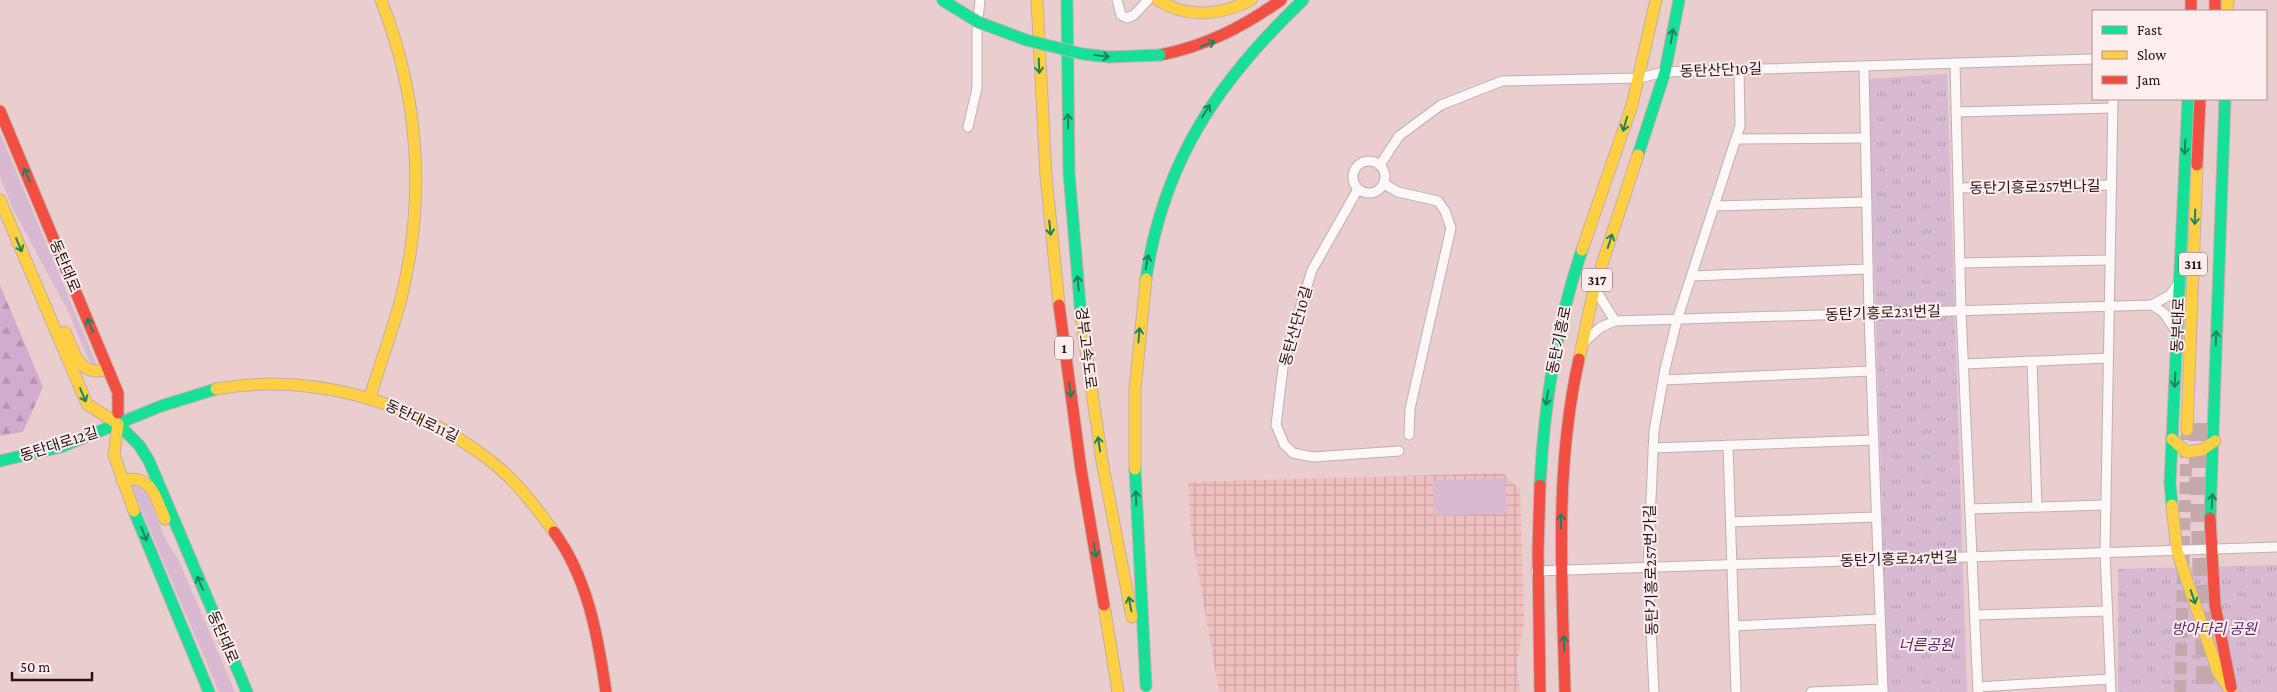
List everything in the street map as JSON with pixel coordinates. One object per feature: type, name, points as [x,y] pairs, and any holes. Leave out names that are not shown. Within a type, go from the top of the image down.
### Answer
[{"type":"main road","points":[[370,397],[404,286],[412,241],[416,184],[415,135],[409,95],[398,47],[381,0]]},
{"type":"main road","points":[[942,0],[978,22],[1026,40],[1083,54],[1109,57],[1160,55],[1210,44],[1237,30],[1281,0]]},
{"type":"main road","name":"경부고속도로","points":[[1037,0],[1043,143],[1055,279],[1081,469],[1118,692]]},
{"type":"main road","name":"경부고속도로","points":[[1068,0],[1071,184],[1081,311],[1102,461],[1146,689]]},
{"type":"main road","points":[[1158,0],[1186,12],[1215,13],[1243,5],[1251,0]]},
{"type":"main road","points":[[1146,689],[1137,542],[1134,439],[1135,385],[1147,261],[1165,193],[1183,152],[1200,122],[1241,62],[1303,0]]},
{"type":"main road","name":"동탄기흥로","points":[[1540,692],[1536,571],[1539,461],[1554,359],[1574,276],[1621,140],[1640,78],[1656,0]]},
{"type":"main road","name":"동탄기흥로","points":[[1565,692],[1560,518],[1564,452],[1580,347],[1594,289],[1666,72],[1679,0]]},
{"type":"main road","name":"동부대로","points":[[2188,100],[2170,483],[2177,551],[2218,672],[2231,692]]},
{"type":"main road","name":"동부대로","points":[[2187,430],[2200,100]]},
{"type":"main road","name":"동부대로","points":[[2198,422],[2211,100]]},
{"type":"main road","points":[[2225,100],[2214,403],[2215,441],[2211,549],[2214,598],[2219,634],[2230,672],[2231,692]]},
{"type":"main road","name":"동탄대로","points":[[0,110],[118,393],[118,424],[114,456],[122,480],[209,692]]},
{"type":"main road","name":"동탄대로","points":[[0,200],[87,404],[118,424],[139,445],[149,461],[247,692]]},
{"type":"main road","points":[[48,314],[64,330],[81,366],[88,372],[98,374],[108,369]]},
{"type":"main road","name":"동탄대로11길","points":[[118,424],[161,407],[216,389],[292,384],[370,397],[457,435],[499,466],[535,505],[565,550],[588,602],[601,650],[606,692]]},
{"type":"main road","name":"동탄대로12길","points":[[0,461],[68,444],[118,424]]},
{"type":"main road","points":[[2172,439],[2186,452],[2204,450],[2215,441]]},
{"type":"main road","points":[[122,480],[138,477],[146,481],[165,520],[177,528]]},
{"type":"street","points":[[968,127],[977,88],[977,30],[980,0]]},
{"type":"street","points":[[1116,0],[1121,15],[1126,18],[1134,15],[1148,0]]},
{"type":"street","name":"동탄산단10길","points":[[1380,165],[1399,136],[1441,105],[1502,81],[1640,78],[1666,72],[1739,69],[2092,59]]},
{"type":"street","name":"동탄기흥로257번나길","points":[[1955,63],[1961,311],[1978,689],[2110,679]]},
{"type":"street","points":[[1811,692],[1883,691],[1869,314],[1864,66]]},
{"type":"street","name":"동탄기흥로257번가길","points":[[1654,692],[1648,567],[1653,448],[1663,380],[1677,320],[1740,126],[1739,69]]},
{"type":"street","points":[[1956,112],[2113,103],[2105,553],[2110,692]]},
{"type":"street","points":[[1737,139],[1865,138]]},
{"type":"street","points":[[1369,161],[1380,165],[1385,174],[1384,184],[1372,193],[1358,189],[1354,185],[1353,174],[1359,164],[1369,161]]},
{"type":"street","points":[[1384,184],[1398,192],[1438,201],[1445,210],[1451,228],[1410,409],[1410,435]]},
{"type":"street","name":"동탄기흥로257번나길","points":[[1958,188],[2112,185]]},
{"type":"street","name":"동탄산단10길","points":[[1358,189],[1312,270],[1284,360],[1276,425],[1284,444],[1293,453],[1313,457],[1399,451]]},
{"type":"street","points":[[1715,206],[1867,202]]},
{"type":"street","points":[[1960,263],[2110,260]]},
{"type":"street","points":[[1692,276],[1868,269]]},
{"type":"street","points":[[2177,336],[2172,321],[2152,305],[2170,295],[2179,282]]},
{"type":"street","points":[[1580,347],[1601,327],[1615,321],[1594,289]]},
{"type":"street","name":"동탄기흥로231번길","points":[[1615,321],[2152,305]]},
{"type":"street","points":[[1964,364],[2108,358]]},
{"type":"street","points":[[2032,361],[2037,507]]},
{"type":"street","points":[[1663,380],[1871,371]]},
{"type":"street","points":[[1653,448],[1874,440]]},
{"type":"street","points":[[1728,445],[1736,692]]},
{"type":"street","points":[[1970,510],[2106,505]]},
{"type":"street","points":[[1731,522],[1876,517]]},
{"type":"street","name":"동탄기흥로247번길","points":[[1536,571],[2277,547]]},
{"type":"street","points":[[1975,615],[2107,611]]},
{"type":"street","points":[[1734,626],[1880,619]]},
{"type":"shaded area","points":[[1503,473],[1520,490],[1524,623],[1517,664],[1520,692],[1219,692],[1191,531],[1188,482]]},
{"type":"green space","name":"너른공원","points":[[1947,74],[1967,692],[1888,692],[1868,79]]},
{"type":"green space","points":[[0,133],[97,365],[92,364],[88,359],[69,313],[13,209],[0,177]]},
{"type":"green space","points":[[0,285],[43,387],[23,432],[0,436]]},
{"type":"green space","points":[[1505,478],[1507,513],[1434,516],[1433,481]]},
{"type":"green space","points":[[130,483],[136,483],[145,489],[166,540],[179,561],[235,692],[219,692]]},
{"type":"green space","name":"방아다리 공원","points":[[2277,565],[2277,692],[2118,692],[2118,569]]},
{"type":"tunnel","points":[[2198,423],[2206,692]]},
{"type":"tunnel","points":[[2180,692],[2187,430]]},
{"type":"traffic: fast","points":[[942,0],[978,22],[1026,40],[1083,54],[1109,57],[1160,55]]},
{"type":"traffic: fast","points":[[1067,0],[1069,173],[1081,316]]},
{"type":"traffic: fast","points":[[1146,279],[1154,236],[1166,197],[1181,160],[1199,125],[1245,61],[1303,0]]},
{"type":"traffic: fast","points":[[1638,155],[1665,72],[1679,0]]},
{"type":"traffic: fast","points":[[2172,505],[2170,483],[2188,100]]},
{"type":"traffic: fast","points":[[2210,518],[2225,100]]},
{"type":"traffic: fast","points":[[1540,485],[1548,396],[1558,337],[1582,250]]},
{"type":"traffic: fast","points":[[0,461],[61,447],[161,406],[216,389]]},
{"type":"traffic: fast","points":[[118,413],[118,424],[139,445],[149,461],[247,692]]},
{"type":"traffic: fast","points":[[1135,469],[1146,686]]},
{"type":"traffic: fast","points":[[134,511],[209,692]]},
{"type":"traffic: slow","points":[[370,397],[401,299],[409,261],[416,185],[411,110],[394,36],[381,0]]},
{"type":"traffic: slow","points":[[1037,0],[1046,176],[1059,305]]},
{"type":"traffic: slow","points":[[1158,0],[1181,10],[1204,13],[1228,9],[1251,0]]},
{"type":"traffic: slow","points":[[1582,250],[1632,105],[1656,0]]},
{"type":"traffic: slow","points":[[2227,10],[2228,0]]},
{"type":"traffic: slow","points":[[1579,359],[1594,289],[1638,155]]},
{"type":"traffic: slow","points":[[2187,430],[2197,165]]},
{"type":"traffic: slow","points":[[0,200],[87,404],[118,424],[114,455],[134,511]]},
{"type":"traffic: slow","points":[[1135,469],[1135,389],[1146,279]]},
{"type":"traffic: slow","points":[[1081,316],[1102,461],[1132,617]]},
{"type":"traffic: slow","points":[[65,332],[75,356],[84,367],[98,371],[108,369]]},
{"type":"traffic: slow","points":[[216,389],[252,385],[324,388],[394,407],[427,421],[488,459],[516,484],[554,532]]},
{"type":"traffic: slow","points":[[2172,439],[2186,452],[2202,450],[2215,441]]},
{"type":"traffic: slow","points":[[122,481],[132,479],[140,480],[146,484],[155,495],[165,519]]},
{"type":"traffic: slow","points":[[2172,505],[2177,551],[2218,672],[2231,691]]},
{"type":"traffic: slow","points":[[1104,605],[1118,692]]},
{"type":"traffic: jam","points":[[1160,55],[1193,46],[1224,34],[1253,19],[1281,0]]},
{"type":"traffic: jam","points":[[2191,0],[2191,10]]},
{"type":"traffic: jam","points":[[2215,0],[2215,10]]},
{"type":"traffic: jam","points":[[2197,165],[2200,100]]},
{"type":"traffic: jam","points":[[0,111],[118,393],[118,413]]},
{"type":"traffic: jam","points":[[1059,305],[1081,469],[1104,605]]},
{"type":"traffic: jam","points":[[1565,692],[1562,567],[1563,484],[1571,401],[1579,359]]},
{"type":"traffic: jam","points":[[1540,485],[1538,552],[1540,692]]},
{"type":"traffic: jam","points":[[2210,518],[2215,605],[2231,687]]},
{"type":"traffic: jam","points":[[554,532],[566,550],[575,569],[590,609],[606,692]]}]
